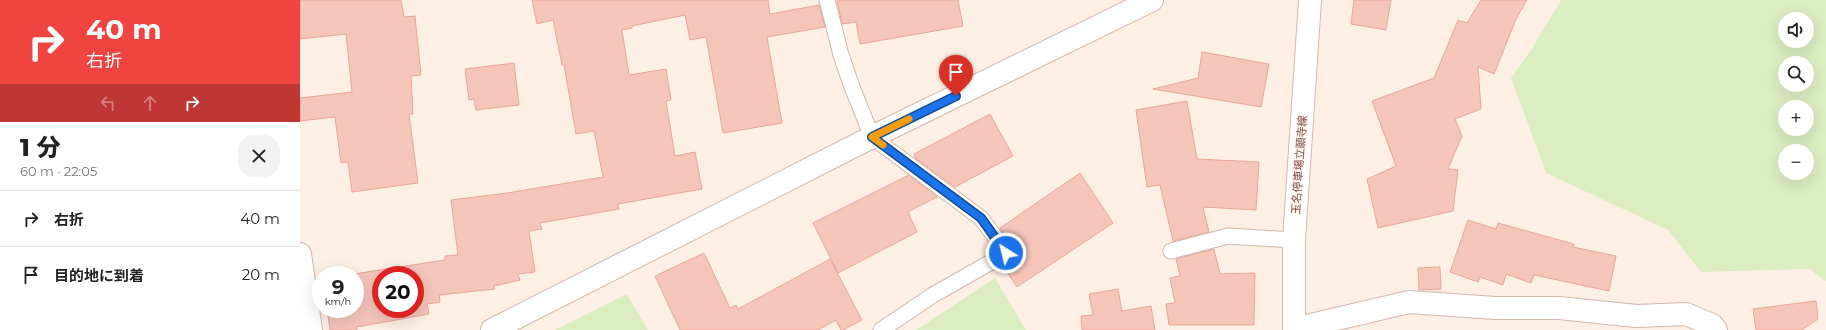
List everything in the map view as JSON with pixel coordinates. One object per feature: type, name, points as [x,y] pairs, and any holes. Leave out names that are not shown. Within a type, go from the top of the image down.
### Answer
[{"type":"street","points":[[492,330],[872,137],[1152,0]]},
{"type":"street","name":"玉名停車場立願寺線","points":[[1294,329],[1294,240],[1310,0]]},
{"type":"street","points":[[300,254],[311,330]]},
{"type":"street","points":[[1294,329],[1409,302],[1495,308],[1559,308],[1637,316],[1686,314],[1712,325],[1716,330]]},
{"type":"lane","points":[[827,0],[841,55],[872,137],[981,218],[1006,253],[933,295],[881,330]]},
{"type":"lane","points":[[1171,251],[1228,236],[1294,240]]},
{"type":"green space","points":[[1561,0],[1826,0],[1826,281],[1809,269],[1701,272],[1668,230],[1546,173],[1511,78],[1531,50]]},
{"type":"green space","points":[[995,278],[1026,330],[916,330]]},
{"type":"green space","points":[[627,294],[648,330],[555,330]]},
{"type":"building","points":[[300,0],[401,0],[404,17],[415,16],[421,75],[411,76],[413,114],[409,114],[418,183],[352,192],[348,162],[341,163],[335,117],[300,121],[300,98],[352,92],[346,34],[300,39]]},
{"type":"building","points":[[532,0],[768,0],[770,14],[819,5],[825,27],[767,37],[782,123],[723,133],[706,37],[690,40],[685,15],[632,26],[632,28],[622,30],[629,75],[666,69],[671,100],[666,101],[675,156],[695,152],[702,189],[618,204],[619,209],[540,223],[542,229],[529,231],[535,272],[518,274],[520,280],[494,286],[495,289],[439,295],[440,302],[427,304],[429,314],[424,315],[424,266],[406,266],[445,260],[445,256],[458,255],[451,200],[507,193],[603,177],[594,131],[576,134],[564,65],[562,65],[553,20],[537,24]]},
{"type":"building","points":[[837,0],[958,0],[963,26],[860,44],[856,22],[842,24]]},
{"type":"building","points":[[1354,0],[1391,0],[1386,30],[1351,24]]},
{"type":"building","points":[[1481,0],[1527,0],[1516,19],[1494,74],[1478,67],[1481,109],[1455,119],[1462,136],[1448,169],[1458,170],[1453,211],[1378,228],[1367,179],[1396,166],[1372,101],[1434,78],[1458,20],[1467,23]]},
{"type":"building","points":[[1202,52],[1269,64],[1261,107],[1153,89],[1198,78]]},
{"type":"building","points":[[514,63],[519,105],[476,110],[474,99],[469,100],[465,69]]},
{"type":"building","points":[[1187,101],[1197,159],[1259,162],[1256,210],[1203,207],[1209,232],[1173,241],[1160,185],[1147,187],[1136,110]]},
{"type":"building","points":[[990,114],[1013,156],[955,187],[916,159],[914,154]]},
{"type":"building","points":[[1080,173],[1113,223],[1017,287],[1003,266],[1015,258],[1016,252],[1000,228]]},
{"type":"building","points":[[909,175],[937,197],[908,212],[917,232],[838,273],[813,223]]},
{"type":"building","points":[[1468,220],[1496,229],[1498,223],[1574,244],[1573,247],[1616,256],[1609,291],[1534,275],[1531,283],[1506,274],[1503,285],[1480,277],[1478,282],[1450,272]]},
{"type":"building","points":[[1214,249],[1220,274],[1255,273],[1254,325],[1169,325],[1166,304],[1175,303],[1170,278],[1180,276],[1176,259]]},
{"type":"building","points":[[704,253],[730,308],[736,305],[738,309],[830,259],[862,320],[843,330],[841,330],[836,320],[818,330],[680,330],[655,276]]},
{"type":"building","points":[[1440,267],[1441,289],[1419,290],[1418,268]]},
{"type":"building","points":[[372,271],[372,318],[407,318],[357,327],[357,330],[330,330],[328,318],[364,318],[364,272]]},
{"type":"building","points":[[1118,289],[1122,311],[1151,306],[1155,330],[1082,330],[1081,316],[1093,315],[1089,294]]},
{"type":"building","points":[[1816,301],[1818,319],[1802,330],[1756,330],[1753,309]]},
{"type":"slow traffic","points":[[883,145],[872,137],[909,119]]},
{"type":"route","points":[[956,96],[872,137],[981,218],[1006,253]]}]
